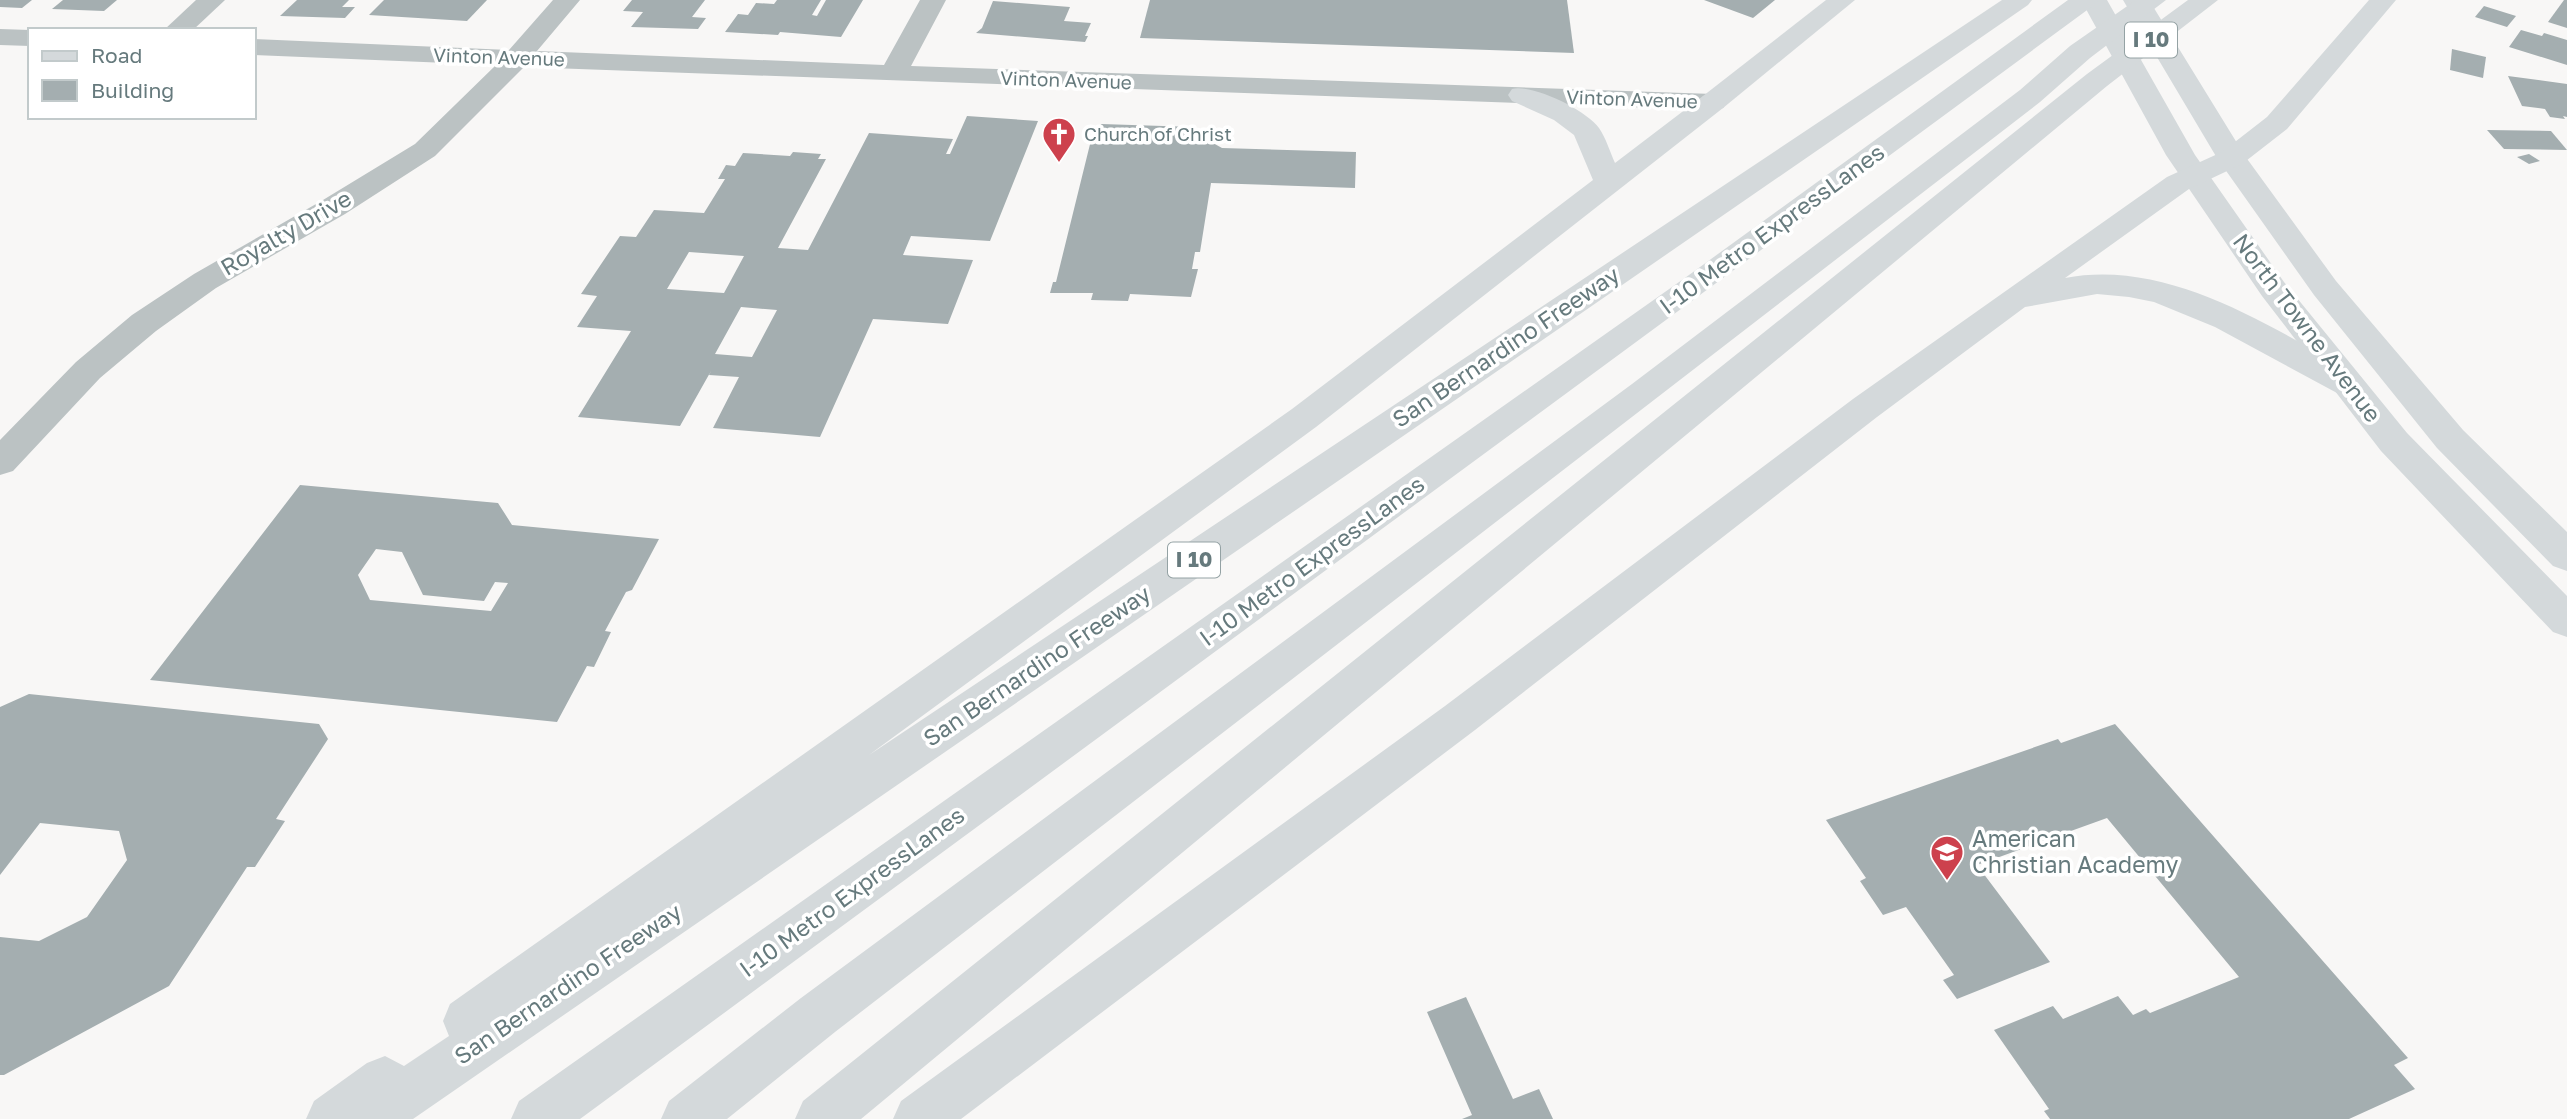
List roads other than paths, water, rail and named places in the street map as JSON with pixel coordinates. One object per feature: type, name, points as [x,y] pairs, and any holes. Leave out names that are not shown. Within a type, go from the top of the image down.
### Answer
[{"type":"main road","name":"Vinton Avenue","points":[[1713,102],[1842,0]]},
{"type":"main road","name":"San Bernardino Freeway","points":[[369,1119],[2019,0]]},
{"type":"main road","name":"North Towne Avenue","points":[[2136,0],[2232,158],[2325,288],[2441,429],[2567,556]]},
{"type":"main road","name":"I-10 Metro ExpressLanes","points":[[687,1119],[818,1015],[1644,392],[2030,96],[2089,66],[2153,0]]},
{"type":"main road","name":"I 10","points":[[821,1119],[2089,66],[2205,0]]},
{"type":"main road","points":[[919,1119],[1460,718],[1865,408],[2009,302],[2178,183],[2232,158],[2277,123],[2383,0]]},
{"type":"main road","name":"North Towne Avenue","points":[[2081,5],[2273,289],[2348,385],[2394,442],[2567,621]]},
{"type":"main road","name":"I-10 Metro ExpressLanes","points":[[537,1119],[2081,5]]},
{"type":"main road","points":[[1522,95],[1564,114],[1587,131],[1609,182]]},
{"type":"main road","points":[[332,1119],[1304,418],[1713,102]]},
{"type":"main road","points":[[2009,302],[2074,286],[2126,286],[2182,300],[2233,322],[2348,385]]},
{"type":"street","points":[[179,28],[212,0]]},
{"type":"street","name":"Royalty Drive","points":[[0,462],[88,370],[144,324],[205,281],[334,207],[425,150],[464,114],[568,0]]},
{"type":"street","points":[[893,74],[933,0]]},
{"type":"street","points":[[0,37],[28,38]]},
{"type":"street","name":"Vinton Avenue","points":[[256,47],[893,74],[1713,102]]},
{"type":"place","name":"Church of Christ","points":[[1059,164]]},
{"type":"place","name":"American Christian Academy","points":[[1947,882]]}]
